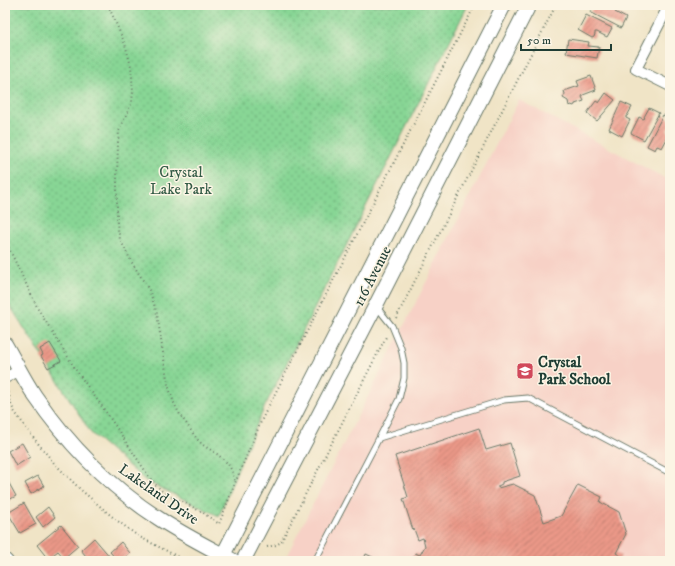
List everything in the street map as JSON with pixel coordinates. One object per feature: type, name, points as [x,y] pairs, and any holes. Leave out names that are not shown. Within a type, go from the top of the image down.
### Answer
[{"type":"main road","name":"116 Avenue","points":[[226,559],[504,5]]},
{"type":"main road","name":"116 Avenue","points":[[243,561],[376,306],[529,5]]},
{"type":"main road","name":"Lakeland Drive","points":[[5,344],[35,396],[65,436],[96,469],[114,485],[157,517],[226,559]]},
{"type":"street","points":[[669,5],[636,69],[670,86]]},
{"type":"street","points":[[5,378],[20,370]]},
{"type":"street","points":[[5,558],[8,561]]},
{"type":"lane","points":[[315,561],[399,398],[404,378],[404,363],[401,348],[392,326],[376,306]]},
{"type":"lane","points":[[379,438],[504,400],[528,398],[670,473]]},
{"type":"path","points":[[108,5],[125,44],[131,66],[133,91],[132,102],[120,131],[118,142],[117,224],[120,239],[128,256],[149,290],[153,301],[157,314],[168,385],[174,403],[197,439],[228,464],[232,471],[235,483]]},
{"type":"path","points":[[5,240],[38,309],[71,363],[152,481],[162,492],[202,512],[219,524],[263,417],[475,5]]},
{"type":"path","points":[[266,547],[282,542],[556,5]]},
{"type":"path","points":[[5,388],[9,394],[14,411],[32,436],[54,464],[81,490],[115,519],[138,536],[186,561]]},
{"type":"shaded area","name":"Crystal Park School","points":[[519,100],[670,181],[670,561],[284,561]]},
{"type":"green space","name":"Crystal Lake Park","points":[[5,5],[468,5],[265,406],[219,516],[146,481],[91,433],[5,298]]},
{"type":"building","points":[[594,5],[608,5],[617,9],[615,12],[626,18],[621,28],[590,12]]},
{"type":"building","points":[[586,15],[612,28],[607,37],[595,32],[594,37],[592,38],[578,30]]},
{"type":"building","points":[[568,39],[589,42],[588,46],[599,47],[597,58],[566,53]]},
{"type":"building","points":[[591,76],[596,90],[583,95],[582,97],[584,101],[573,106],[569,106],[568,101],[563,98],[565,94],[564,91],[579,86],[577,81]]},
{"type":"building","points":[[606,93],[615,100],[597,121],[587,113],[596,101],[599,103]]},
{"type":"building","points":[[621,102],[632,107],[626,116],[626,118],[630,120],[622,136],[609,129]]},
{"type":"building","points":[[649,108],[659,113],[644,140],[631,133],[639,117],[643,119],[645,118],[644,117]]},
{"type":"building","points":[[663,115],[670,119],[670,126],[667,131],[670,133],[662,148],[657,146],[655,150],[647,146]]},
{"type":"building","points":[[50,343],[61,361],[48,368],[41,356],[43,355],[40,349]]},
{"type":"building","points":[[479,428],[486,450],[510,443],[520,476],[502,482],[498,488],[513,484],[535,495],[544,522],[561,516],[578,485],[602,497],[600,502],[619,512],[626,534],[616,553],[621,556],[618,561],[412,561],[415,553],[420,555],[425,546],[423,538],[418,540],[414,529],[413,530],[403,499],[408,497],[395,456]]},
{"type":"building","points":[[22,443],[30,457],[16,466],[8,451]]},
{"type":"building","points":[[5,476],[16,496],[5,502]]},
{"type":"building","points":[[38,476],[44,486],[31,494],[25,483]]},
{"type":"building","points":[[24,503],[36,524],[20,533],[8,513]]},
{"type":"building","points":[[48,507],[55,517],[43,527],[36,517]]},
{"type":"building","points":[[61,525],[78,546],[64,558],[58,551],[48,559],[37,545]]},
{"type":"building","points":[[94,538],[111,558],[107,561],[90,561],[81,550]]},
{"type":"building","points":[[121,542],[130,553],[121,561],[118,561],[110,552]]},
{"type":"building","points":[[366,554],[381,561],[363,561]]},
{"type":"place","name":"Crystal Park School","points":[[525,371]]}]
